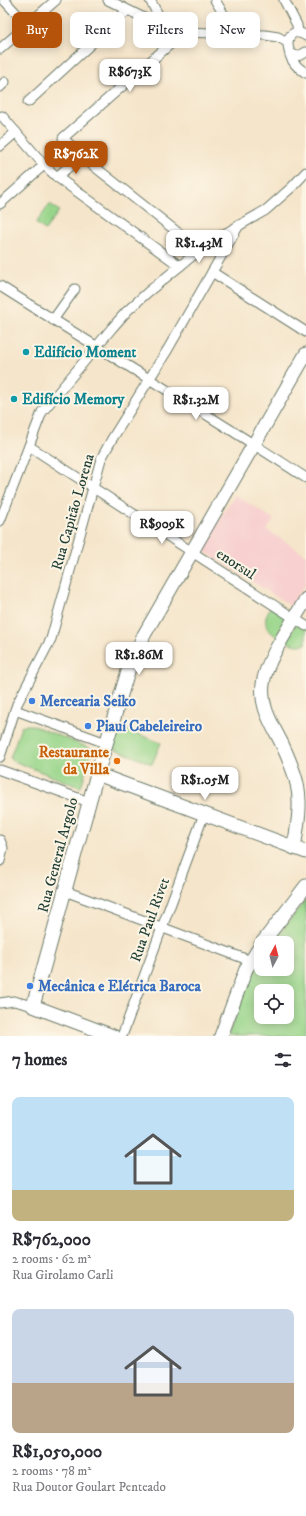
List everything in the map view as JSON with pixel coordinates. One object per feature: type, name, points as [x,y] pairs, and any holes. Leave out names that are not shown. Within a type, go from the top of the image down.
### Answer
[{"type":"street","points":[[4,0],[15,12]]},
{"type":"street","points":[[42,12],[56,0]]},
{"type":"street","points":[[108,0],[133,14]]},
{"type":"street","points":[[150,0],[157,12]]},
{"type":"street","points":[[215,0],[222,12]]},
{"type":"street","points":[[284,0],[302,35],[292,35],[288,46],[291,58],[296,65],[305,72]]},
{"type":"street","points":[[28,102],[127,11]]},
{"type":"street","points":[[260,35],[278,38],[296,55],[303,54],[305,72]]},
{"type":"street","points":[[0,49],[12,38]]},
{"type":"street","points":[[166,48],[63,138],[81,156],[200,250]]},
{"type":"street","points":[[2,116],[44,165],[57,177],[180,266]]},
{"type":"street","points":[[0,146],[16,132]]},
{"type":"street","points":[[57,177],[81,156]]},
{"type":"street","points":[[0,204],[44,165]]},
{"type":"street","points":[[0,521],[42,412],[96,347],[128,311],[148,292],[220,235],[266,210],[302,183],[306,172]]},
{"type":"street","name":"Rua Capitão Lorena","points":[[0,757],[15,710],[51,639],[101,459],[150,379],[239,225]]},
{"type":"street","points":[[212,272],[306,332]]},
{"type":"street","points":[[0,286],[306,478]]},
{"type":"street","points":[[53,320],[75,289]]},
{"type":"street","name":"Rua General Argolo","points":[[33,1006],[96,774],[129,668],[144,636],[306,354]]},
{"type":"street","name":"enorsul","points":[[29,446],[306,626]]},
{"type":"street","points":[[96,774],[300,850],[298,785],[282,744],[269,720],[265,709],[263,683],[268,665],[306,599]]},
{"type":"street","points":[[15,710],[106,743]]},
{"type":"street","points":[[0,770],[89,802]]},
{"type":"street","name":"Rua Paul Rivet","points":[[122,1036],[204,814]]},
{"type":"street","points":[[0,840],[3,848],[0,861]]},
{"type":"street","points":[[268,936],[306,886]]},
{"type":"street","points":[[65,891],[251,961]]},
{"type":"street","points":[[221,1036],[246,969],[254,956]]},
{"type":"street","points":[[0,1003],[14,1001],[33,1006],[113,1036]]},
{"type":"shaded area","points":[[235,495],[274,519],[267,530],[306,555],[306,583],[291,606],[201,549]]},
{"type":"green space","points":[[50,204],[59,211],[45,230],[36,223]]},
{"type":"green space","points":[[271,606],[291,618],[279,638],[270,631],[266,624],[266,616]]},
{"type":"green space","points":[[297,622],[306,628],[306,644],[296,645],[286,641]]},
{"type":"green space","points":[[32,725],[90,748],[91,754],[81,787],[11,760],[10,758],[21,727]]},
{"type":"green space","points":[[120,727],[161,743],[152,764],[112,748]]},
{"type":"green space","points":[[306,899],[306,1036],[228,1036],[247,984],[254,972],[254,976],[294,976],[294,936],[278,936]]},
{"type":"place","name":"Edifício Moment","points":[[26,352]]},
{"type":"place","name":"Edifício Memory","points":[[14,399]]},
{"type":"place","name":"Mercearia Seiko","points":[[32,701]]},
{"type":"place","name":"Piauí Cabeleireiro","points":[[88,726]]},
{"type":"place","name":"Restaurante da Villa","points":[[117,761]]},
{"type":"place","name":"Mecânica e Elétrica Baroca","points":[[30,986]]}]
